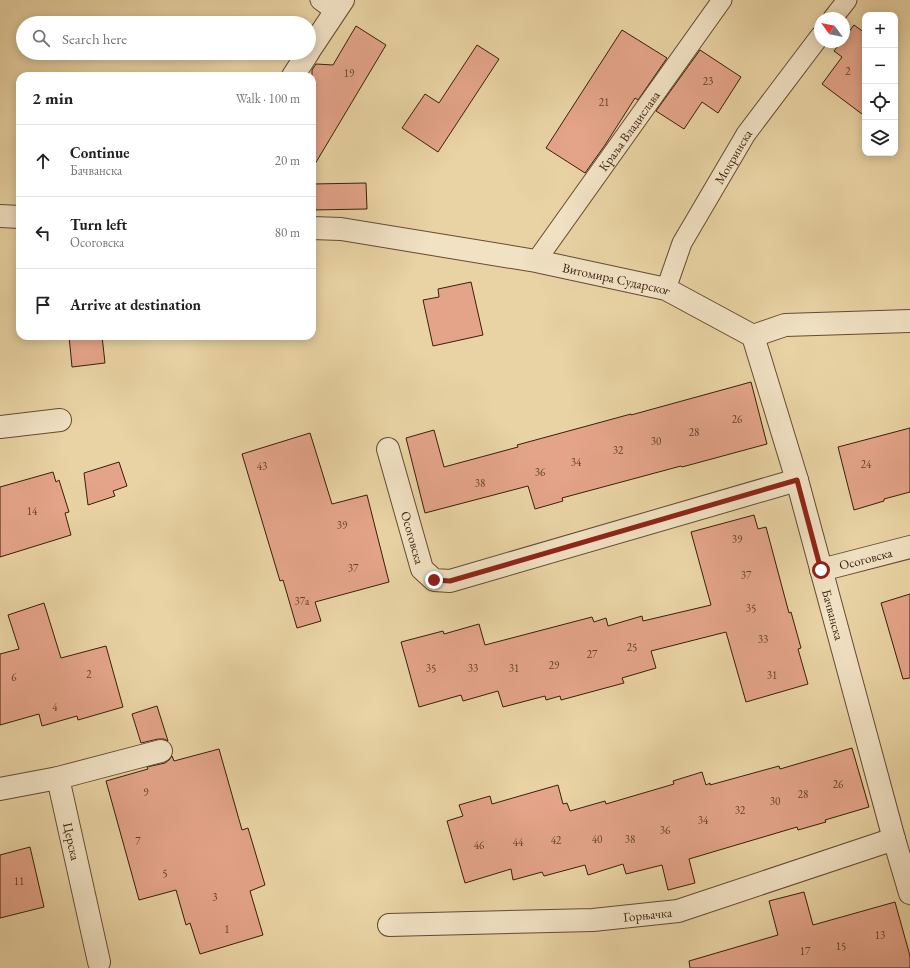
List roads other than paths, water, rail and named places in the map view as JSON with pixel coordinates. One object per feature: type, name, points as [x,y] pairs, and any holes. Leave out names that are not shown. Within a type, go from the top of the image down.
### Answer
[{"type":"street","points":[[316,37],[333,4]]},
{"type":"street","points":[[296,72],[303,60]]},
{"type":"street","points":[[0,216],[16,217]]},
{"type":"street","name":"Витомира Сударског","points":[[316,228],[341,229],[536,261],[666,289],[753,336]]},
{"type":"street","points":[[753,336],[785,325],[910,322]]},
{"type":"street","name":"Бачванска","points":[[753,336],[797,480],[910,893]]},
{"type":"street","points":[[0,427],[60,420]]},
{"type":"street","name":"Осоговска","points":[[388,449],[422,569],[434,580],[450,581],[797,480]]},
{"type":"street","name":"Осоговска","points":[[821,570],[910,547]]},
{"type":"street","points":[[0,790],[58,778],[161,751]]},
{"type":"street","name":"Церска","points":[[58,778],[99,962]]},
{"type":"street","name":"Горњачка","points":[[389,925],[593,920],[678,911],[894,838]]},
{"type":"lane","name":"Краља Владислава","points":[[536,261],[722,0]]},
{"type":"lane","points":[[838,12],[847,0]]},
{"type":"lane","name":"Мокринска","points":[[666,289],[682,243],[746,134],[814,44]]}]
